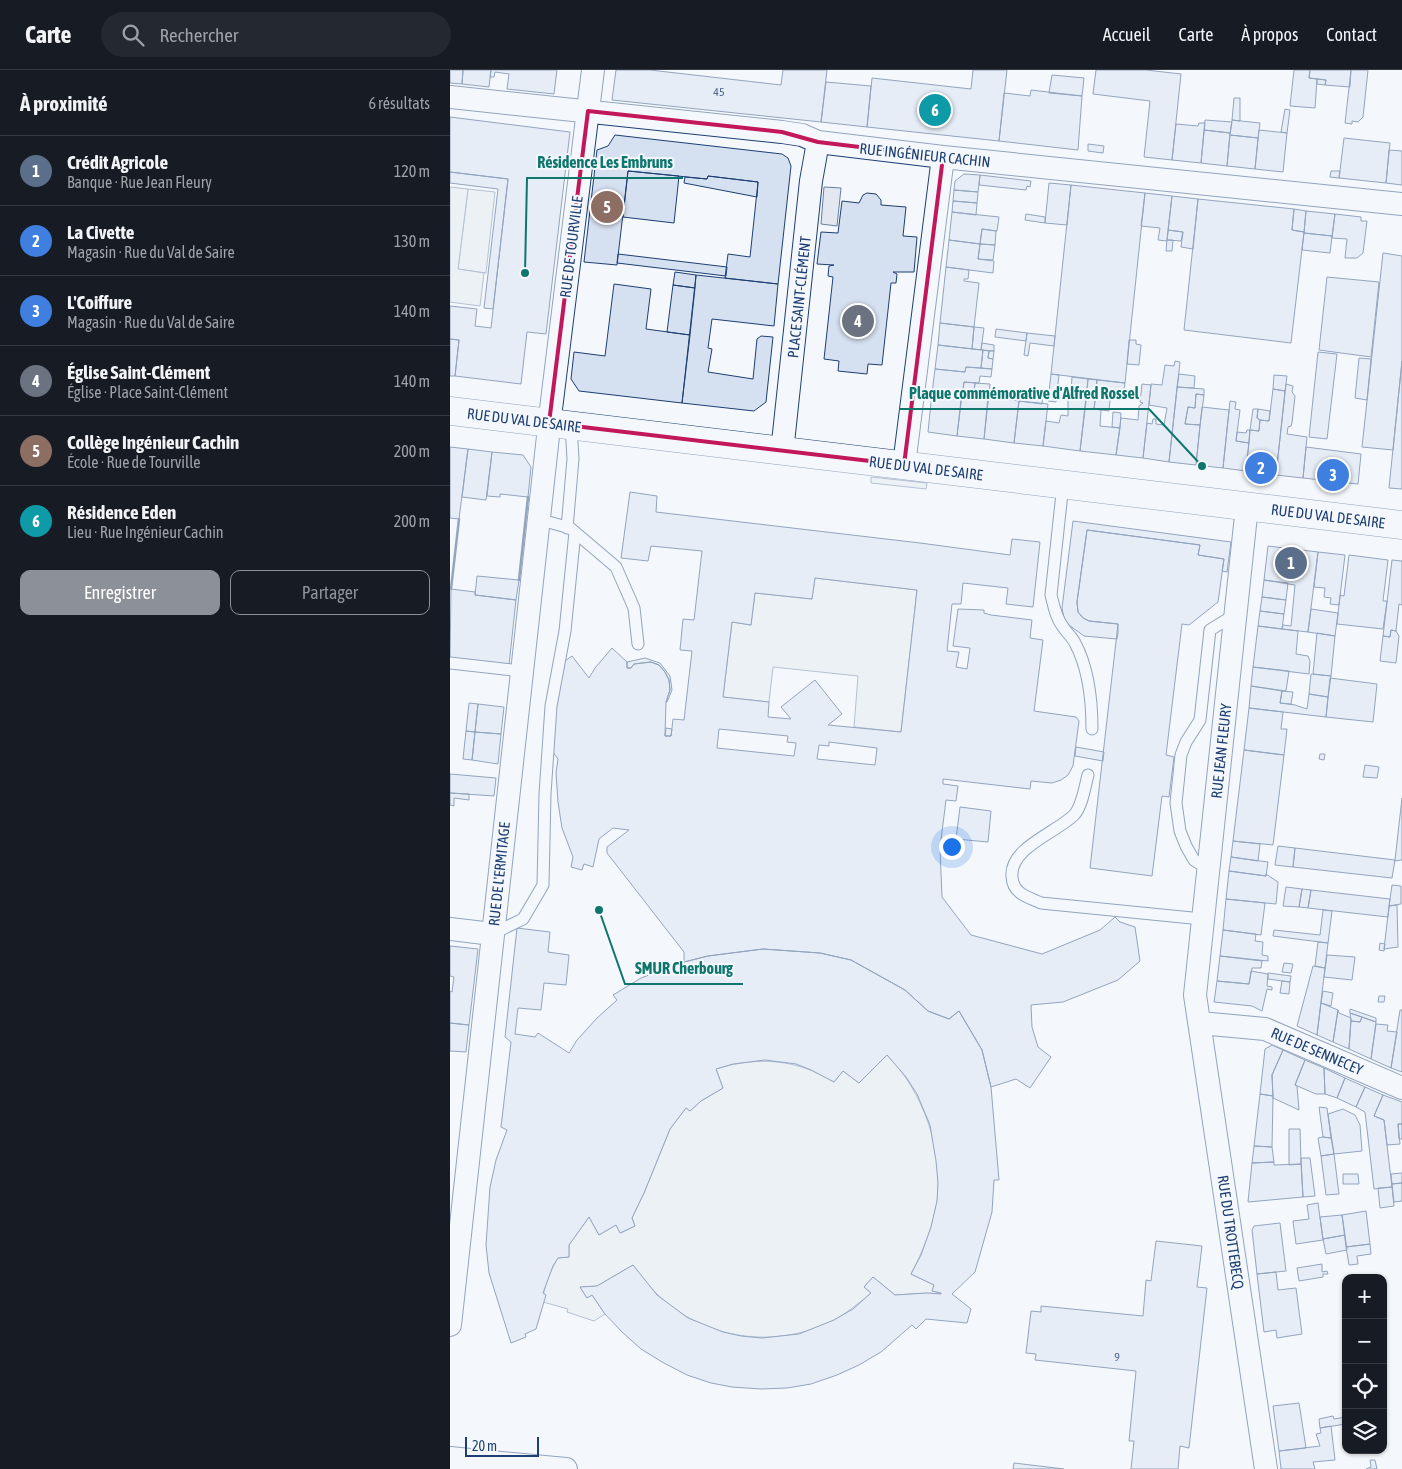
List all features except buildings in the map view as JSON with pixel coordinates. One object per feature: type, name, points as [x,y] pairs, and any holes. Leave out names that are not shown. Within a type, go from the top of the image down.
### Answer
[{"type":"main road","name":"RUE DU VAL DE SAIRE","points":[[450,412],[1402,525]]},
{"type":"street","name":"RUE DE TOURVILLE","points":[[560,425],[593,70]]},
{"type":"street","name":"RUE INGÉNIEUR CACHIN","points":[[450,97],[782,132],[802,135],[818,142],[943,157],[1402,204]]},
{"type":"street","name":"PLACE SAINT-CLÉMENT","points":[[782,452],[818,142]]},
{"type":"street","points":[[904,465],[943,157]]},
{"type":"street","name":"RUE DE L'ERMITAGE","points":[[450,1326],[455,1228],[492,934],[538,519],[560,425]]},
{"type":"street","name":"RUE JEAN FLEURY","points":[[1195,995],[1247,506]]},
{"type":"street","points":[[450,930],[492,934]]},
{"type":"street","name":"RUE DU TROTTEBECQ","points":[[1195,995],[1266,1469]]},
{"type":"street","name":"RUE DE SENNECEY","points":[[1200,1023],[1265,1029],[1402,1088]]},
{"type":"street","points":[[450,1458],[566,1469]]},
{"type":"lane","points":[[492,934],[523,919],[543,885],[545,794],[551,706],[565,631],[571,530],[573,459],[560,425]]},
{"type":"lane","points":[[1063,484],[1051,595],[1055,613],[1062,626],[1074,640],[1087,675],[1092,701],[1092,729]]},
{"type":"lane","points":[[538,519],[571,530],[616,567],[634,608],[638,644]]},
{"type":"lane","points":[[1208,869],[1194,860],[1180,831],[1176,803],[1181,755],[1186,742],[1200,720],[1210,630],[1236,614]]},
{"type":"lane","points":[[450,663],[521,671]]},
{"type":"lane","points":[[1088,776],[1075,814],[1027,849],[1015,861],[1011,872],[1012,885],[1021,895],[1041,903],[1202,919]]},
{"type":"highlighted area","points":[[588,111],[782,132],[818,142],[943,157],[904,465],[549,423]]},
{"type":"shaded area","points":[[450,187],[468,189],[458,269],[484,273],[480,306],[450,302]]},
{"type":"shaded area","points":[[824,187],[841,188],[837,226],[821,224]]},
{"type":"shaded area","points":[[468,189],[495,192],[486,273],[458,269]]},
{"type":"shaded area","points":[[871,477],[927,483],[926,489],[871,483]]},
{"type":"shaded area","points":[[815,578],[917,590],[901,732],[854,727],[858,676],[773,667],[769,702],[723,697],[732,622],[751,625],[755,593],[812,599]]},
{"type":"shaded area","points":[[887,1055],[911,1086],[928,1123],[934,1143],[937,1163],[937,1202],[927,1239],[911,1274],[934,1285],[932,1291],[940,1294],[895,1295],[873,1277],[864,1287],[871,1293],[834,1320],[812,1329],[788,1335],[765,1337],[741,1336],[696,1322],[676,1310],[657,1294],[633,1265],[597,1286],[580,1287],[587,1298],[592,1295],[605,1314],[594,1321],[567,1312],[568,1309],[543,1302],[546,1285],[555,1263],[558,1258],[569,1257],[569,1245],[589,1217],[599,1235],[616,1225],[621,1233],[635,1226],[632,1218],[670,1129],[686,1108],[690,1111],[701,1101],[723,1088],[716,1069],[747,1062],[777,1062],[806,1068],[834,1082],[843,1071],[859,1083]]},
{"type":"wall","points":[[519,580],[528,497]]},
{"type":"wall","points":[[451,589],[459,519]]},
{"type":"place","name":"Résidence Eden","points":[[935,110]]},
{"type":"place","name":"Collège Ingénieur Cachin","points":[[607,207]]},
{"type":"place","name":"Résidence Les Embruns","points":[[525,273]]},
{"type":"place","name":"Église Saint-Clément","points":[[858,321]]},
{"type":"place","name":"Plaque commémorative d'Alfred Rossel","points":[[1202,466]]},
{"type":"place","name":"La Civette","points":[[1261,468]]},
{"type":"place","name":"L'Coiffure","points":[[1333,475]]},
{"type":"place","name":"Crédit Agricole","points":[[1291,563]]},
{"type":"place","name":"SMUR Cherbourg","points":[[599,910]]}]
